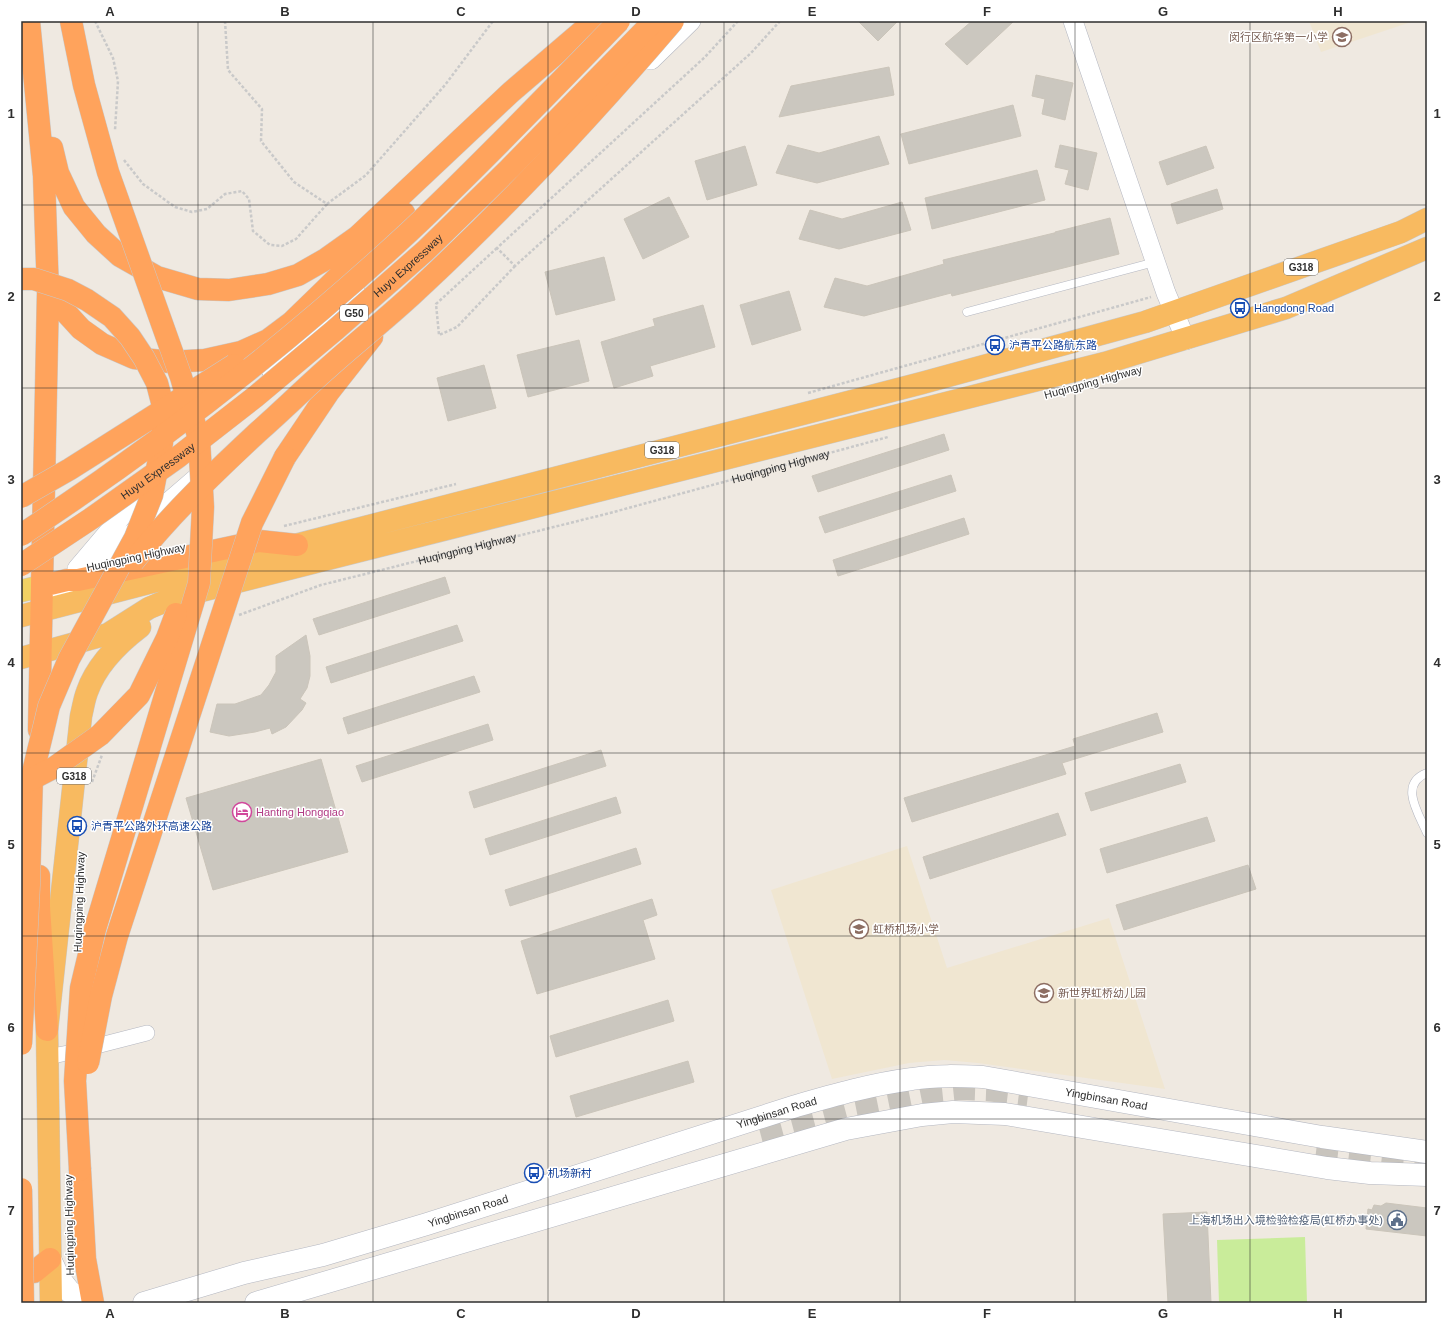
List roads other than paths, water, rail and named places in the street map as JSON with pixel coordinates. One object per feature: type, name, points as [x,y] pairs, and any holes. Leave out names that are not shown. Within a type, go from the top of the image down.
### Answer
[{"type":"highway","points":[[30,21],[46,123],[58,173],[74,207],[96,234],[120,256],[157,277],[198,289],[229,290],[268,284],[298,275],[326,259],[357,237],[510,93],[594,21]]},
{"type":"highway","points":[[30,21],[44,176],[48,293],[42,586],[31,613],[30,709],[38,781],[39,907],[47,1030]]},
{"type":"highway","points":[[71,21],[84,85],[108,172],[181,377],[199,439],[203,507],[200,583],[96,929],[82,988],[75,1081],[85,1259],[91,1303]]},
{"type":"highway","name":"G50","points":[[21,535],[80,496],[163,437],[321,310],[425,216],[492,151],[619,21]]},
{"type":"highway","name":"Huyu Expressway","points":[[21,565],[92,518],[178,457],[255,397],[335,330],[425,251],[509,169],[654,21]]},
{"type":"highway","points":[[80,1170],[88,1064],[101,996],[117,936],[252,524],[285,458],[328,394],[369,340],[413,294],[490,220],[564,145],[673,21]]},
{"type":"highway","points":[[48,293],[81,329],[102,344],[134,358],[170,362],[205,360],[241,352],[268,340],[292,322],[421,196],[531,95],[576,75]]},
{"type":"highway","name":"G318","points":[[31,613],[74,616],[112,609],[150,583],[922,383],[1145,322],[1170,302],[1401,232],[1427,219]]},
{"type":"highway","name":"Huqingping Highway","points":[[31,655],[108,634],[149,608],[173,598],[1105,363],[1186,340],[1286,308],[1427,248]]},
{"type":"highway","points":[[21,279],[34,279],[68,290],[87,300],[112,317],[130,337],[144,358],[157,383],[164,410],[162,443],[152,495],[135,538],[68,659],[49,706],[32,776],[29,892],[21,1044]]},
{"type":"highway","points":[[97,607],[146,546],[204,482],[328,368],[413,294]]},
{"type":"highway","points":[[21,497],[70,469],[321,310]]},
{"type":"highway","points":[[21,493],[70,469]]},
{"type":"highway","points":[[21,785],[55,767],[100,734],[139,695],[167,638],[188,581],[203,507]]},
{"type":"highway","points":[[42,586],[259,541],[297,545]]},
{"type":"highway","name":"Huqingping Highway","points":[[51,1303],[47,1030],[80,716],[87,691],[101,666],[118,646],[140,627],[216,587]]},
{"type":"highway","points":[[21,1189],[23,1303]]},
{"type":"highway","points":[[21,1272],[34,1272],[50,1259]]},
{"type":"main road","points":[[21,591],[42,586]]},
{"type":"main road","name":"Yingbinsan Road","points":[[144,1303],[244,1273],[331,1253],[756,1126],[857,1089],[913,1078],[949,1076],[983,1077],[1322,1137],[1427,1152]]},
{"type":"main road","points":[[857,1089],[835,1097],[826,1103],[823,1111],[826,1121],[832,1127],[846,1128],[922,1115],[953,1112],[987,1112],[1327,1168],[1370,1173],[1427,1175]]},
{"type":"main road","points":[[196,1303],[251,1295],[750,1157],[925,1106],[959,1102],[1006,1103],[1071,1112],[1316,1152]]},
{"type":"main road","points":[[171,1303],[251,1295],[340,1258],[772,1120],[781,1128],[782,1139],[774,1147],[750,1157]]},
{"type":"main road","points":[[50,1259],[59,1278],[70,1292],[91,1303]]},
{"type":"street","points":[[73,580],[132,502],[174,455],[365,285],[632,21]]},
{"type":"street","points":[[31,613],[73,580],[340,354],[691,21]]},
{"type":"street","points":[[1073,21],[1170,302],[1186,340]]},
{"type":"street","points":[[47,1057],[73,1052],[147,1033]]},
{"type":"lane","points":[[967,312],[1156,262]]},
{"type":"lane","points":[[1427,772],[1420,775],[1412,788],[1412,798],[1427,833]]},
{"type":"tunnel","points":[[760,1132],[851,1108],[931,1092],[960,1089],[987,1090],[1028,1095]]},
{"type":"tunnel","points":[[1316,1152],[1427,1165]]},
{"type":"place","name":"闵行区航华第一小学","points":[[1342,37]]},
{"type":"place","name":"Hangdong Road","points":[[1240,308]]},
{"type":"place","name":"沪青平公路航东路","points":[[995,345]]},
{"type":"place","name":"Hanting Hongqiao","points":[[242,812]]},
{"type":"place","name":"沪青平公路外环高速公路","points":[[77,826]]},
{"type":"place","name":"虹桥机场小学","points":[[859,929]]},
{"type":"place","name":"新世界虹桥幼儿园","points":[[1044,993]]},
{"type":"place","name":"机场新村","points":[[534,1173]]},
{"type":"place","name":"上海机场出入境检验检疫局(虹桥办事处)","points":[[1397,1220]]}]
